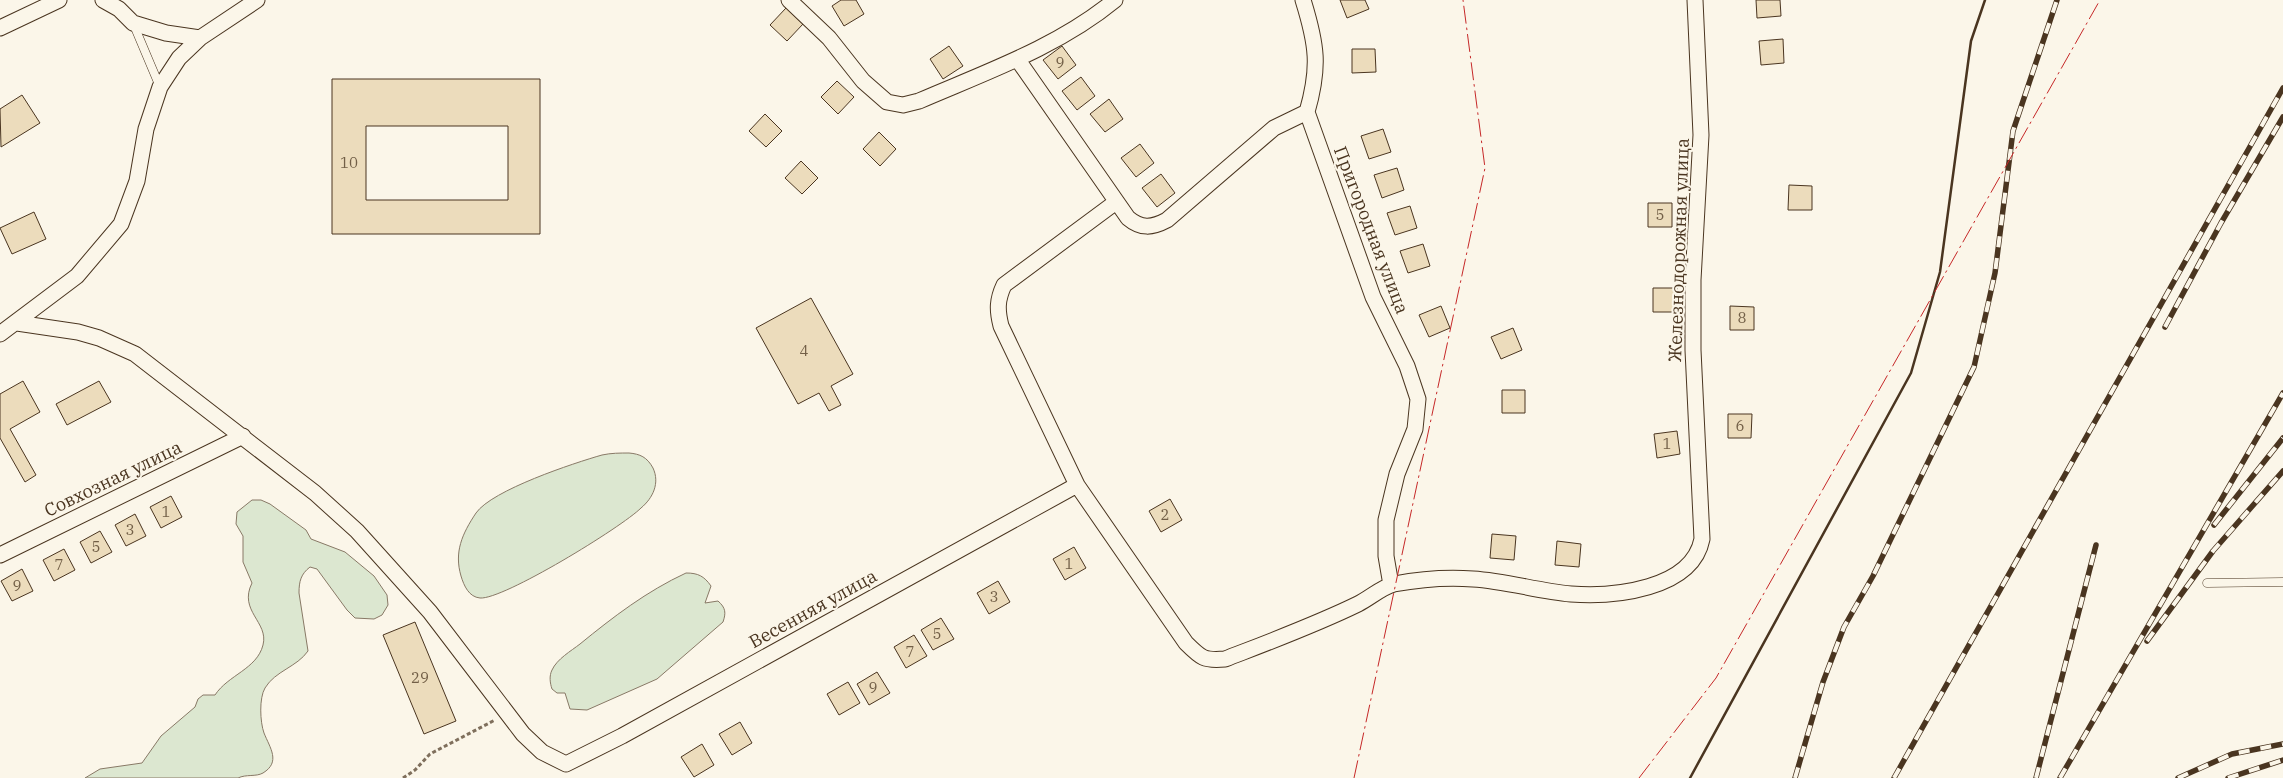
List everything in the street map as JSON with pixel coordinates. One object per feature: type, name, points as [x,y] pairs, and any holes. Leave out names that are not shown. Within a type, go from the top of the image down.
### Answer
[{"type":"street","points":[[0,28],[59,0]]},
{"type":"street","points":[[103,0],[119,9],[133,23],[166,33],[200,38]]},
{"type":"street","points":[[0,334],[77,276],[121,224],[138,181],[146,129],[160,88],[179,58],[200,38],[257,0]]},
{"type":"street","points":[[789,0],[829,38],[863,80],[887,102],[903,105],[919,101],[1018,60],[1096,16],[1115,0]]},
{"type":"street","points":[[1018,60],[1128,218],[1136,225],[1155,226],[1167,220],[1274,128],[1307,112],[1313,90],[1317,60],[1315,43],[1303,0]]},
{"type":"street","name":"Железнодорожная улица","points":[[1391,585],[1430,578],[1474,579],[1571,594],[1597,595],[1626,591],[1668,580],[1695,559],[1700,548],[1702,526],[1693,350],[1693,280],[1701,135],[1695,0]]},
{"type":"street","name":"Пригородная улица","points":[[1307,112],[1372,296],[1407,366],[1418,399],[1419,412],[1415,429],[1397,474],[1386,520],[1386,556],[1391,585]]},
{"type":"street","points":[[1116,202],[1004,285],[998,298],[997,311],[1001,326],[1077,485],[1186,643],[1200,657],[1211,660],[1225,659],[1358,604],[1391,585]]},
{"type":"street","points":[[17,323],[78,332],[118,345],[151,365],[315,492],[358,531],[430,612],[506,714]]},
{"type":"street","name":"Совхозная улица","points":[[0,555],[243,436]]},
{"type":"street","name":"Весенняя улица","points":[[506,714],[542,752],[566,764],[622,736],[1077,485]]},
{"type":"lane","points":[[133,23],[160,88]]},
{"type":"lane","points":[[2206,583],[2283,582]]},
{"type":"path","points":[[403,778],[415,770],[430,754],[506,714]]},
{"type":"green space","points":[[612,453],[640,455],[646,459],[651,464],[655,474],[656,479],[652,495],[641,508],[611,530],[562,561],[512,587],[480,598],[470,593],[465,587],[461,576],[458,559],[459,551],[467,528],[476,513],[485,504],[498,495],[534,478],[573,464]]},
{"type":"green space","points":[[252,500],[261,500],[270,504],[306,530],[311,539],[345,552],[374,576],[387,595],[388,605],[382,615],[374,619],[355,618],[317,569],[310,567],[304,572],[300,581],[299,593],[308,651],[298,661],[274,677],[263,692],[261,704],[262,723],[273,759],[272,764],[263,773],[238,778],[85,778],[100,769],[142,763],[161,736],[195,707],[198,699],[203,695],[215,695],[227,682],[249,666],[260,653],[264,637],[249,601],[252,583],[243,562],[243,536],[236,524],[237,512]]},
{"type":"green space","points":[[686,573],[700,576],[711,586],[705,603],[718,601],[723,606],[725,616],[723,622],[657,679],[587,710],[570,709],[565,693],[557,693],[551,687],[550,675],[557,662],[631,605]]},
{"type":"building","points":[[841,0],[856,0],[864,14],[844,26],[832,6]]},
{"type":"building","points":[[1340,0],[1365,0],[1369,9],[1347,18]]},
{"type":"building","points":[[1756,0],[1780,0],[1781,16],[1757,18]]},
{"type":"building","points":[[786,8],[803,24],[787,41],[770,25]]},
{"type":"building","points":[[1783,39],[1784,63],[1761,65],[1759,41]]},
{"type":"building","points":[[949,46],[963,66],[943,79],[930,59]]},
{"type":"building","points":[[1062,46],[1076,65],[1058,79],[1043,60]]},
{"type":"building","points":[[1352,49],[1375,49],[1376,72],[1352,73]]},
{"type":"building","points":[[1081,77],[1095,96],[1077,110],[1062,91]]},
{"type":"building","points":[[332,79],[540,79],[540,234],[332,234]],"holes":[[[366,126],[508,126],[508,200],[366,200]]]},
{"type":"building","points":[[837,81],[854,97],[838,114],[821,97]]},
{"type":"building","points":[[22,95],[40,123],[1,147],[0,109]]},
{"type":"building","points":[[1109,99],[1123,119],[1105,132],[1090,114]]},
{"type":"building","points":[[765,114],[782,131],[766,147],[749,131]]},
{"type":"building","points":[[1383,129],[1391,152],[1369,159],[1361,136]]},
{"type":"building","points":[[879,132],[896,149],[880,166],[863,149]]},
{"type":"building","points":[[1140,144],[1154,163],[1136,177],[1121,158]]},
{"type":"building","points":[[801,161],[818,178],[802,194],[785,178]]},
{"type":"building","points":[[1397,168],[1404,190],[1382,198],[1374,175]]},
{"type":"building","points":[[1161,174],[1175,193],[1157,207],[1142,188]]},
{"type":"building","points":[[1789,185],[1812,186],[1812,210],[1788,210]]},
{"type":"building","points":[[1648,203],[1672,203],[1672,227],[1648,227]]},
{"type":"building","points":[[1410,206],[1417,228],[1395,235],[1387,213]]},
{"type":"building","points":[[34,212],[46,239],[12,254],[0,228]]},
{"type":"building","points":[[1423,244],[1430,266],[1408,273],[1400,251]]},
{"type":"building","points":[[1653,288],[1677,288],[1676,312],[1653,312]]},
{"type":"building","points":[[811,298],[853,374],[831,386],[841,405],[829,411],[819,393],[798,404],[756,328]]},
{"type":"building","points":[[1441,306],[1450,328],[1429,337],[1419,315]]},
{"type":"building","points":[[1730,306],[1754,307],[1754,330],[1730,330]]},
{"type":"building","points":[[1513,328],[1522,350],[1501,359],[1491,337]]},
{"type":"building","points":[[23,381],[40,412],[10,429],[36,475],[25,482],[0,438],[0,394]]},
{"type":"building","points":[[99,381],[111,402],[67,425],[56,404]]},
{"type":"building","points":[[1502,390],[1525,390],[1525,413],[1502,413]]},
{"type":"building","points":[[1728,414],[1752,414],[1751,438],[1728,438]]},
{"type":"building","points":[[1677,431],[1680,454],[1657,458],[1654,434]]},
{"type":"building","points":[[171,496],[182,517],[161,528],[150,507]]},
{"type":"building","points":[[1170,499],[1182,520],[1161,532],[1149,511]]},
{"type":"building","points":[[135,514],[146,536],[126,546],[115,525]]},
{"type":"building","points":[[100,531],[112,552],[91,563],[80,542]]},
{"type":"building","points":[[1492,534],[1516,536],[1514,560],[1490,558]]},
{"type":"building","points":[[1557,541],[1581,544],[1579,567],[1555,565]]},
{"type":"building","points":[[1074,547],[1086,568],[1065,580],[1053,559]]},
{"type":"building","points":[[64,549],[75,570],[54,581],[43,560]]},
{"type":"building","points":[[22,569],[33,591],[12,601],[1,581]]},
{"type":"building","points":[[998,581],[1010,602],[989,614],[977,593]]},
{"type":"building","points":[[941,618],[954,639],[933,650],[921,630]]},
{"type":"building","points":[[415,622],[456,721],[424,734],[383,635]]},
{"type":"building","points":[[914,635],[927,656],[906,668],[894,647]]},
{"type":"building","points":[[877,672],[890,693],[869,705],[857,684]]},
{"type":"building","points":[[848,682],[860,703],[839,715],[827,694]]},
{"type":"building","points":[[740,722],[752,743],[732,755],[719,734]]},
{"type":"building","points":[[702,744],[714,765],[694,777],[681,757]]},
{"type":"railway","points":[[1795,778],[1823,682],[1844,627],[1873,576],[1974,367],[1995,273],[2013,131],[2057,0]]},
{"type":"railway","points":[[1894,778],[2283,88]]},
{"type":"railway","points":[[2165,327],[2221,223],[2283,117]]},
{"type":"railway","points":[[2060,778],[2283,393]]},
{"type":"railway","points":[[2214,525],[2283,438]]},
{"type":"railway","points":[[2147,641],[2213,551],[2283,471]]},
{"type":"railway","points":[[2036,778],[2096,545]]},
{"type":"railway","points":[[2178,778],[2232,754],[2283,744]]},
{"type":"railway","points":[[2228,778],[2283,760]]},
{"type":"wall","points":[[1690,778],[1911,373],[1940,272],[1971,41],[1985,0]]},
{"type":"power","points":[[1354,778],[1485,168],[1463,0]]},
{"type":"power","points":[[1639,778],[1716,678],[2100,0]]}]
